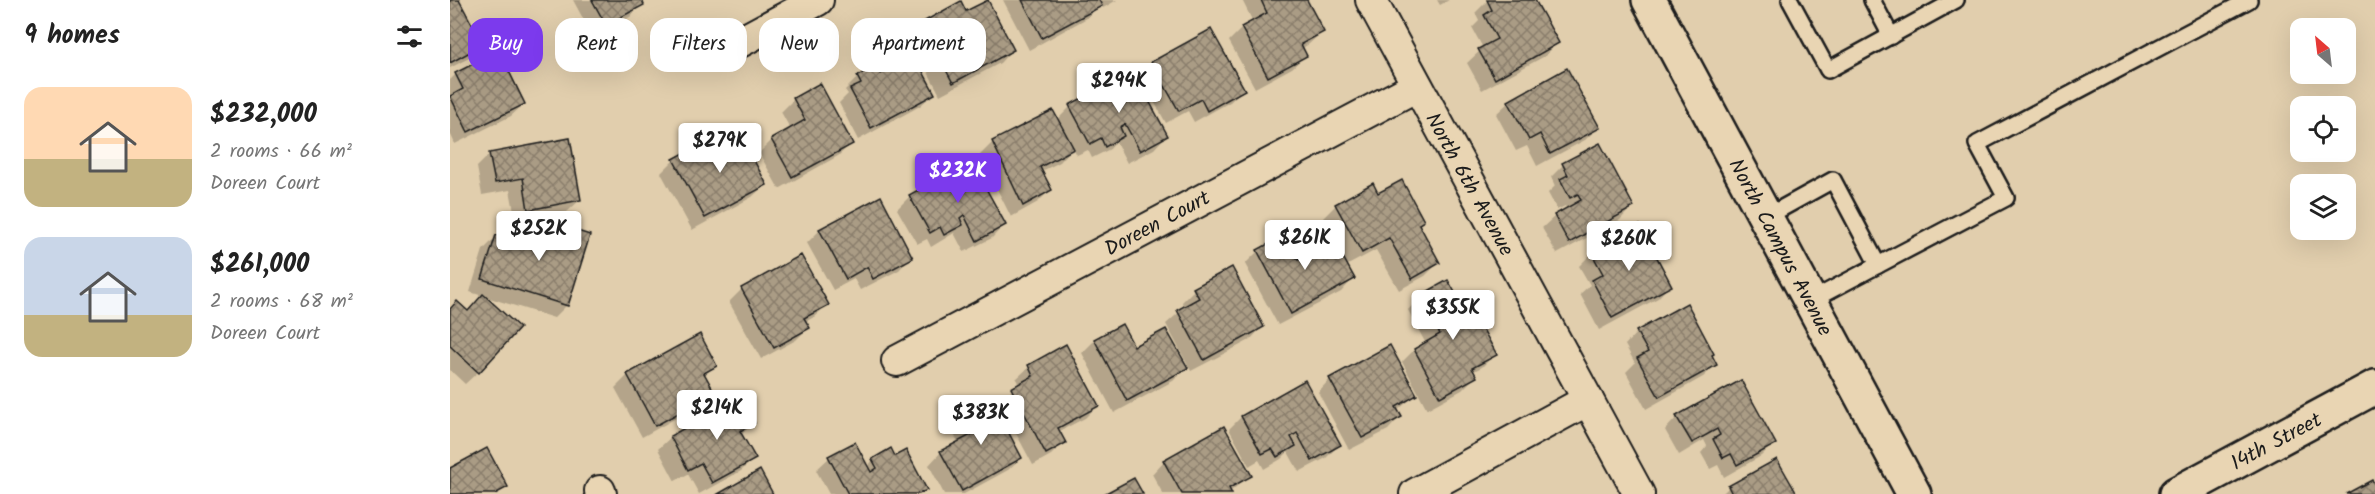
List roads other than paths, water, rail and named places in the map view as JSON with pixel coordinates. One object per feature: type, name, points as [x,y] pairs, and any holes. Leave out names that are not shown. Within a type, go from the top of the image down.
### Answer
[{"type":"main road","name":"North Campus Avenue","points":[[1649,0],[1914,494]]},
{"type":"main road","name":"14th Street","points":[[2176,494],[2375,387]]},
{"type":"street","points":[[747,38],[818,0]]},
{"type":"street","name":"North 6th Avenue","points":[[1371,0],[1639,494]]},
{"type":"street","name":"Doreen Court","points":[[897,361],[1417,86]]},
{"type":"street","points":[[1415,494],[1588,400]]},
{"type":"lane","points":[[1790,0],[1828,70],[1956,0]]},
{"type":"lane","points":[[1872,0],[1891,36]]},
{"type":"lane","points":[[1810,301],[2006,198],[1977,144],[2249,0]]},
{"type":"lane","points":[[1766,218],[1833,180],[1878,265]]}]
